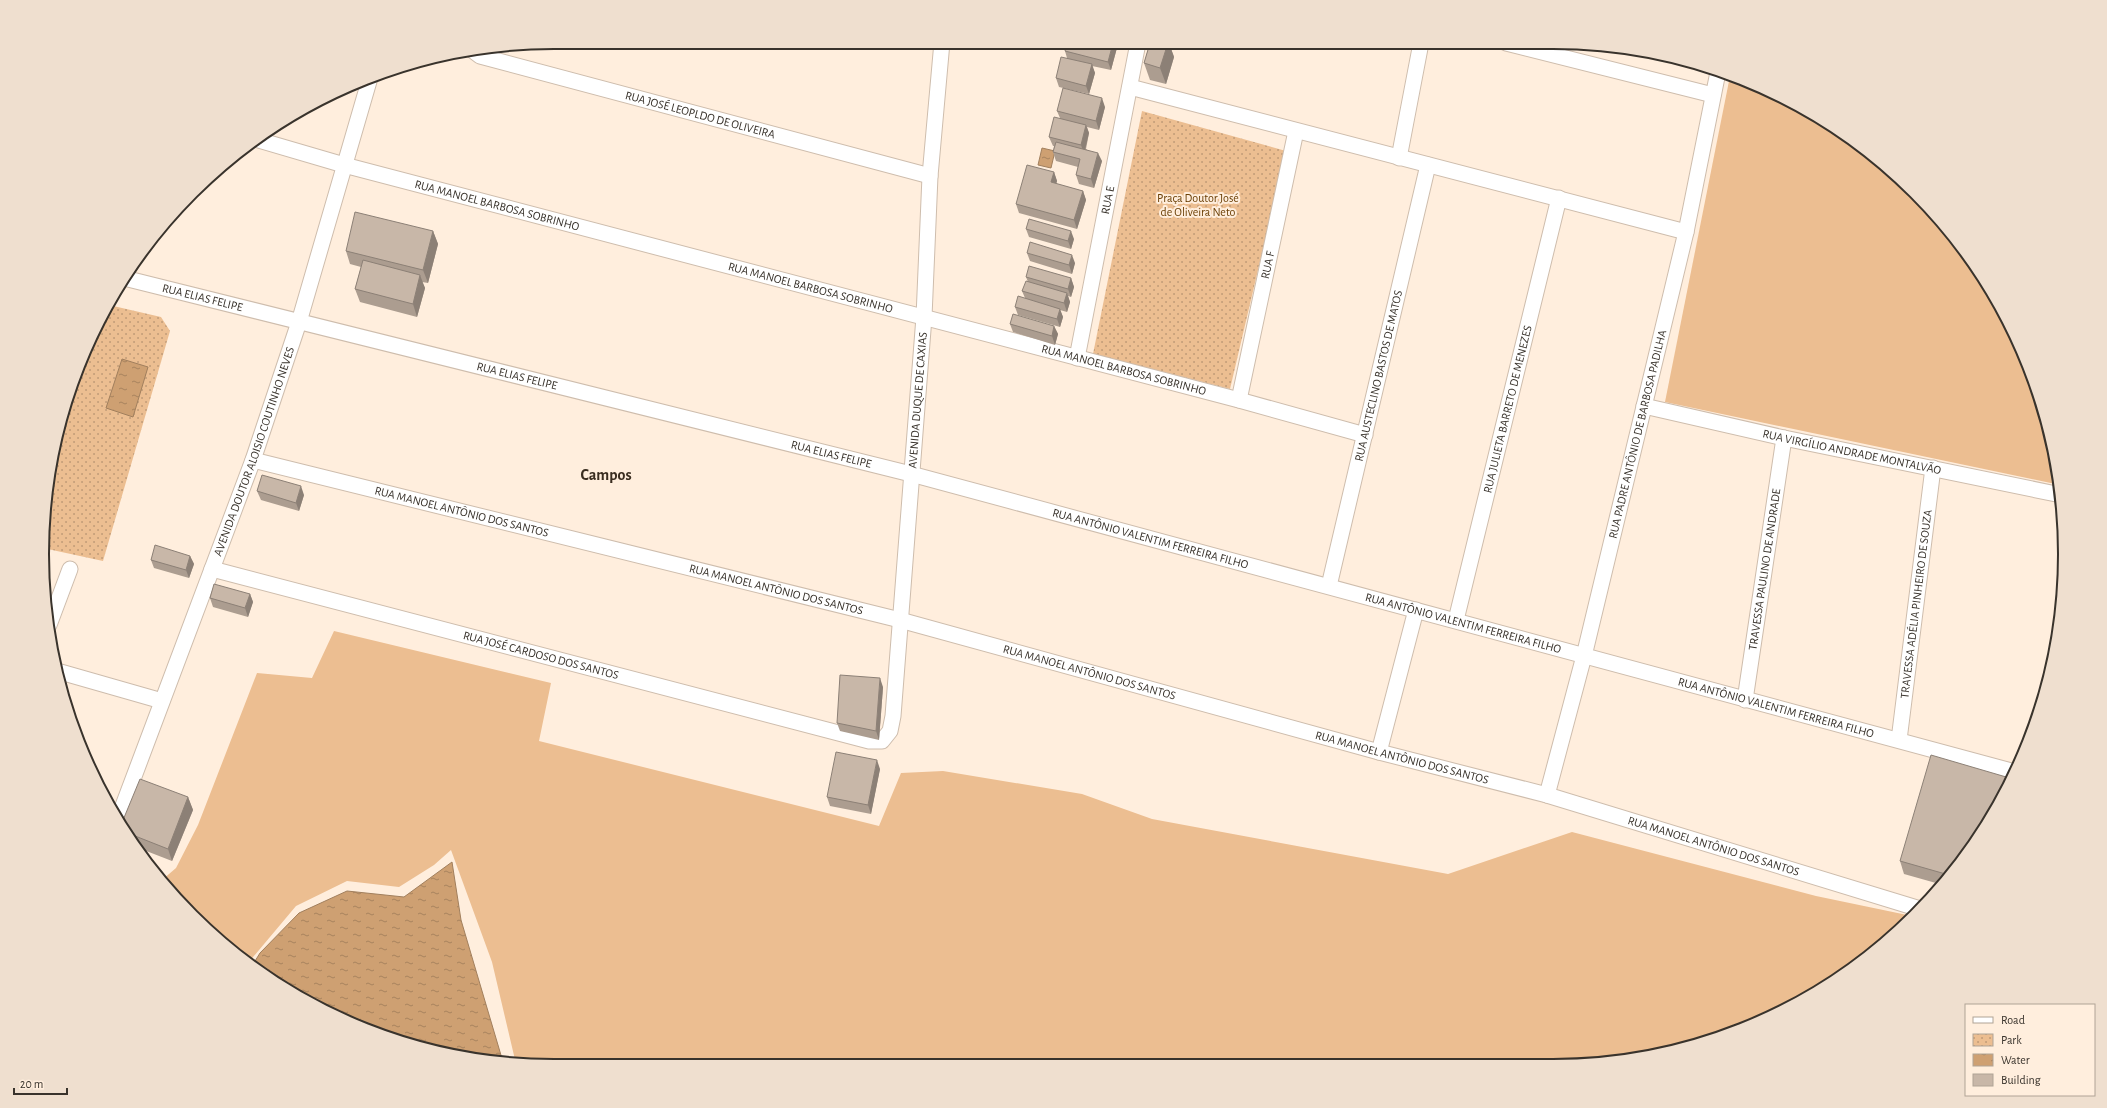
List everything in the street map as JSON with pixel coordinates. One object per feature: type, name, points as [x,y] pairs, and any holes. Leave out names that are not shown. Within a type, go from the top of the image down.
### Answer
[{"type":"street","name":"AVENIDA DUQUE DE CAXIAS","points":[[869,741],[882,741],[890,731],[924,317],[930,176],[941,49]]},
{"type":"street","name":"RUA E","points":[[1077,358],[1137,49]]},
{"type":"street","points":[[1399,158],[1420,49]]},
{"type":"street","points":[[1530,49],[1713,95]]},
{"type":"street","name":"RUA JOSÉ LEOPLDO DE OLIVEIRA","points":[[478,55],[930,176]]},
{"type":"street","name":"RUA PADRE ANTÔNIO DE BARBOSA PADILHA","points":[[1547,795],[1584,656],[1686,232],[1717,77]]},
{"type":"street","name":"AVENIDA DOUTOR ALOISIO COUTINHO NEVES","points":[[121,812],[253,460],[299,322],[368,84]]},
{"type":"street","points":[[1130,87],[1686,232]]},
{"type":"street","name":"RUA F","points":[[1239,400],[1296,131]]},
{"type":"street","name":"RUA MANOEL BARBOSA SOBRINHO","points":[[263,141],[344,165],[1239,400],[1365,435]]},
{"type":"street","name":"RUA AUSTECLINO BASTOS DE MATOS","points":[[1329,586],[1428,165]]},
{"type":"street","name":"RUA JULIETA BARRETO DE MENEZES","points":[[1456,620],[1558,198]]},
{"type":"street","name":"RUA ELIAS FELIPE","points":[[130,280],[911,474]]},
{"type":"street","name":"RUA VIRGÍLIO ANDRADE MONTALVÃO","points":[[1644,406],[1784,438],[2055,494]]},
{"type":"street","name":"TRAVESSA PAULINO DE ANDRADE","points":[[1745,700],[1784,438]]},
{"type":"street","name":"RUA MANOEL ANTÔNIO DOS SANTOS","points":[[253,460],[900,620],[1378,752],[1547,795],[1914,907]]},
{"type":"street","name":"TRAVESSA ADÉLIA PINHEIRO DE SOUZA","points":[[1899,740],[1933,468]]},
{"type":"street","name":"RUA ANTÔNIO VALENTIM FERREIRA FILHO","points":[[911,474],[2009,770]]},
{"type":"street","points":[[53,615],[70,569]]},
{"type":"street","name":"RUA JOSÉ CARDOSO DOS SANTOS","points":[[212,569],[869,741]]},
{"type":"street","points":[[1378,752],[1416,610]]},
{"type":"street","points":[[63,673],[162,701]]},
{"type":"green space","points":[[1729,81],[1776,101],[1806,117],[1834,134],[1860,153],[1886,174],[1910,197],[1933,221],[1954,247],[1973,273],[1990,302],[2020,361],[2041,423],[2053,484],[1665,402]]},
{"type":"green space","name":"Praça Doutor José de Oliveira Neto","points":[[1142,111],[1286,151],[1230,389],[1093,354]]},
{"type":"green space","points":[[114,306],[161,317],[170,331],[103,561],[49,549],[50,521],[53,488],[66,423],[87,361]]},
{"type":"green space","points":[[334,631],[551,683],[539,741],[879,826],[901,773],[943,771],[1082,794],[1152,819],[1448,874],[1572,832],[1816,896],[1906,915],[1886,934],[1834,974],[1776,1007],[1746,1021],[1684,1042],[1619,1055],[1553,1059],[554,1059],[514,1057],[492,962],[451,850],[434,865],[399,887],[347,881],[296,906],[252,958],[221,934],[197,911],[166,877],[176,868],[198,825],[257,673],[312,678]]},
{"type":"water","points":[[1042,148],[1055,151],[1051,168],[1038,165]]},
{"type":"water","points":[[122,359],[148,367],[133,417],[106,408]]},
{"type":"water","points":[[452,862],[461,920],[501,1056],[423,1042],[361,1021],[301,991],[255,961],[260,953],[299,913],[347,891],[404,897]]},
{"type":"building","points":[[1066,49],[1111,49],[1108,62],[1065,51]]},
{"type":"building","points":[[1148,49],[1166,49],[1160,68],[1144,63]]},
{"type":"building","points":[[1061,57],[1092,64],[1086,86],[1056,78]]},
{"type":"building","points":[[1063,88],[1102,98],[1096,121],[1057,111]]},
{"type":"building","points":[[1054,117],[1086,125],[1081,145],[1049,137]]},
{"type":"building","points":[[1056,142],[1098,153],[1091,179],[1076,175],[1080,159],[1053,152]]},
{"type":"building","points":[[1027,165],[1054,172],[1051,182],[1083,191],[1074,220],[1016,204]]},
{"type":"building","points":[[355,212],[433,231],[423,270],[346,251]]},
{"type":"building","points":[[1029,219],[1071,231],[1068,241],[1026,229]]},
{"type":"building","points":[[1030,242],[1072,255],[1069,265],[1027,253]]},
{"type":"building","points":[[363,260],[420,275],[413,304],[355,289]]},
{"type":"building","points":[[1029,266],[1071,278],[1068,289],[1026,277]]},
{"type":"building","points":[[1026,281],[1067,293],[1064,303],[1022,291]]},
{"type":"building","points":[[1018,296],[1060,309],[1057,319],[1015,307]]},
{"type":"building","points":[[1013,314],[1054,326],[1052,336],[1010,324]]},
{"type":"building","points":[[262,475],[301,486],[296,503],[257,491]]},
{"type":"building","points":[[155,545],[190,556],[186,570],[151,560]]},
{"type":"building","points":[[214,584],[250,594],[245,608],[210,598]]},
{"type":"building","points":[[840,675],[880,678],[876,731],[837,723]]},
{"type":"building","points":[[836,752],[877,760],[868,805],[827,797]]},
{"type":"building","points":[[1931,755],[2006,777],[1973,835],[1944,874],[1900,861]]},
{"type":"building","points":[[140,779],[188,797],[168,849],[135,836],[124,818]]},
{"type":"district","name":"Campos","points":[[606,475]]}]
